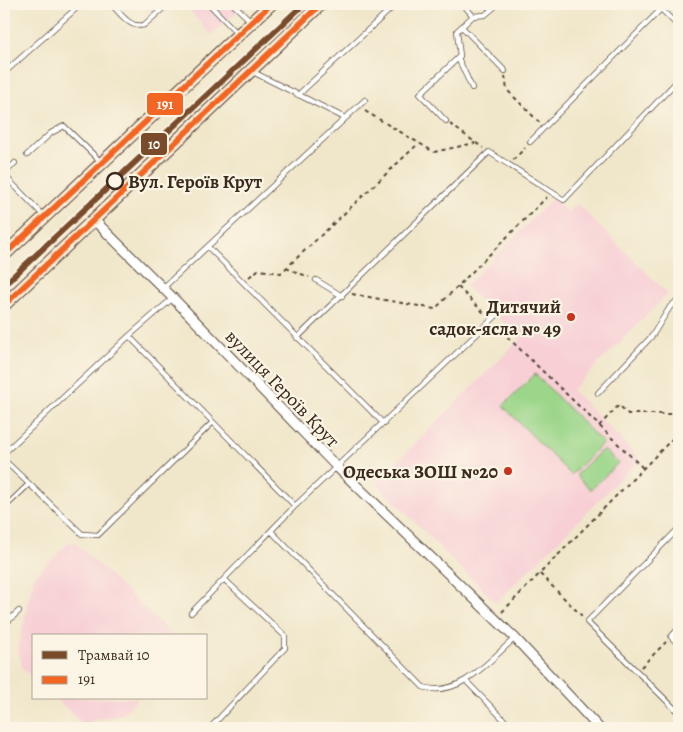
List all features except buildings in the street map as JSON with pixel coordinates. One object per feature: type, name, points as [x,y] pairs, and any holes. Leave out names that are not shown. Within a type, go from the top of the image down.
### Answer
[{"type":"main road","points":[[4,255],[271,4]]},
{"type":"main road","points":[[4,305],[321,4]]},
{"type":"street","name":"вулиця Героїв Крут","points":[[93,219],[173,298],[337,467],[515,638],[600,728]]},
{"type":"lane","points":[[4,73],[81,4]]},
{"type":"lane","points":[[111,4],[131,24],[138,27],[144,25],[168,4]]},
{"type":"lane","points":[[208,4],[238,34]]},
{"type":"lane","points":[[233,4],[252,22]]},
{"type":"lane","points":[[298,95],[396,4]]},
{"type":"lane","points":[[463,4],[473,16]]},
{"type":"lane","points":[[446,121],[420,94],[460,56],[457,31],[473,16],[485,15],[498,4]]},
{"type":"lane","points":[[656,4],[679,27]]},
{"type":"lane","points":[[530,142],[661,8]]},
{"type":"lane","points":[[462,27],[505,72]]},
{"type":"lane","points":[[458,58],[472,88]]},
{"type":"lane","points":[[250,70],[345,118]]},
{"type":"lane","points":[[297,338],[489,152],[564,200],[679,79]]},
{"type":"lane","points":[[163,288],[365,100]]},
{"type":"lane","points":[[27,155],[51,134],[64,126],[102,163]]},
{"type":"lane","points":[[15,163],[4,175],[44,217]]},
{"type":"lane","points":[[208,247],[384,424]]},
{"type":"lane","points":[[316,280],[343,294]]},
{"type":"lane","points":[[4,453],[129,336],[173,298]]},
{"type":"lane","points":[[598,393],[652,336],[670,307],[679,299]]},
{"type":"lane","points":[[191,613],[295,506],[384,424],[499,312]]},
{"type":"lane","points":[[129,336],[295,506]]},
{"type":"lane","points":[[4,460],[82,534],[98,535],[213,422]]},
{"type":"lane","points":[[4,508],[29,484]]},
{"type":"lane","points":[[679,528],[588,622],[679,713]]},
{"type":"lane","points":[[271,531],[423,687],[431,690],[466,681],[515,638]]},
{"type":"lane","points":[[210,728],[285,648],[287,642],[285,636],[224,579]]},
{"type":"lane","points":[[4,625],[19,611]]},
{"type":"lane","points":[[679,628],[671,636],[679,645]]},
{"type":"lane","points":[[466,681],[512,728]]},
{"type":"lane","points":[[503,728],[508,724]]},
{"type":"path","points":[[505,72],[507,90],[545,128]]},
{"type":"path","points":[[358,107],[434,152],[475,143]]},
{"type":"path","points":[[446,121],[489,152]]},
{"type":"path","points":[[508,164],[530,142]]},
{"type":"path","points":[[243,282],[258,270],[281,273],[419,143]]},
{"type":"path","points":[[343,294],[434,310],[552,192]]},
{"type":"path","points":[[286,268],[316,280]]},
{"type":"path","points":[[458,287],[643,468]]},
{"type":"path","points":[[599,426],[618,405],[628,414],[679,414]]},
{"type":"path","points":[[496,619],[679,432]]},
{"type":"path","points":[[540,574],[588,622]]},
{"type":"path","points":[[637,671],[671,636]]},
{"type":"shaded area","points":[[145,4],[169,4],[155,17]]},
{"type":"shaded area","points":[[184,4],[246,4],[211,35]]},
{"type":"shaded area","name":"Одеська ЗОШ №20","points":[[553,198],[568,212],[577,204],[668,294],[572,390],[640,459],[496,603],[376,483],[520,339],[466,286]]},
{"type":"shaded area","points":[[69,542],[75,543],[172,634],[32,634],[32,677],[23,669],[18,649],[34,577]]},
{"type":"shaded area","points":[[57,700],[136,700],[123,714],[95,720],[84,725]]},
{"type":"green space","points":[[535,374],[603,443],[571,475],[503,406]]},
{"type":"green space","points":[[603,449],[618,463],[591,490],[576,475]]},
{"type":"tram line","name":"10","points":[[4,285],[304,4]]},
{"type":"transit line","name":"191","points":[[4,255],[271,4]]},
{"type":"transit line","name":"191","points":[[4,305],[321,4]]},
{"type":"place","name":"Вул. Героїв Крут","points":[[115,181]]},
{"type":"place","name":"Дитячий садок-ясла № 49","points":[[571,317]]},
{"type":"place","name":"Одеська ЗОШ №20","points":[[508,471]]}]
